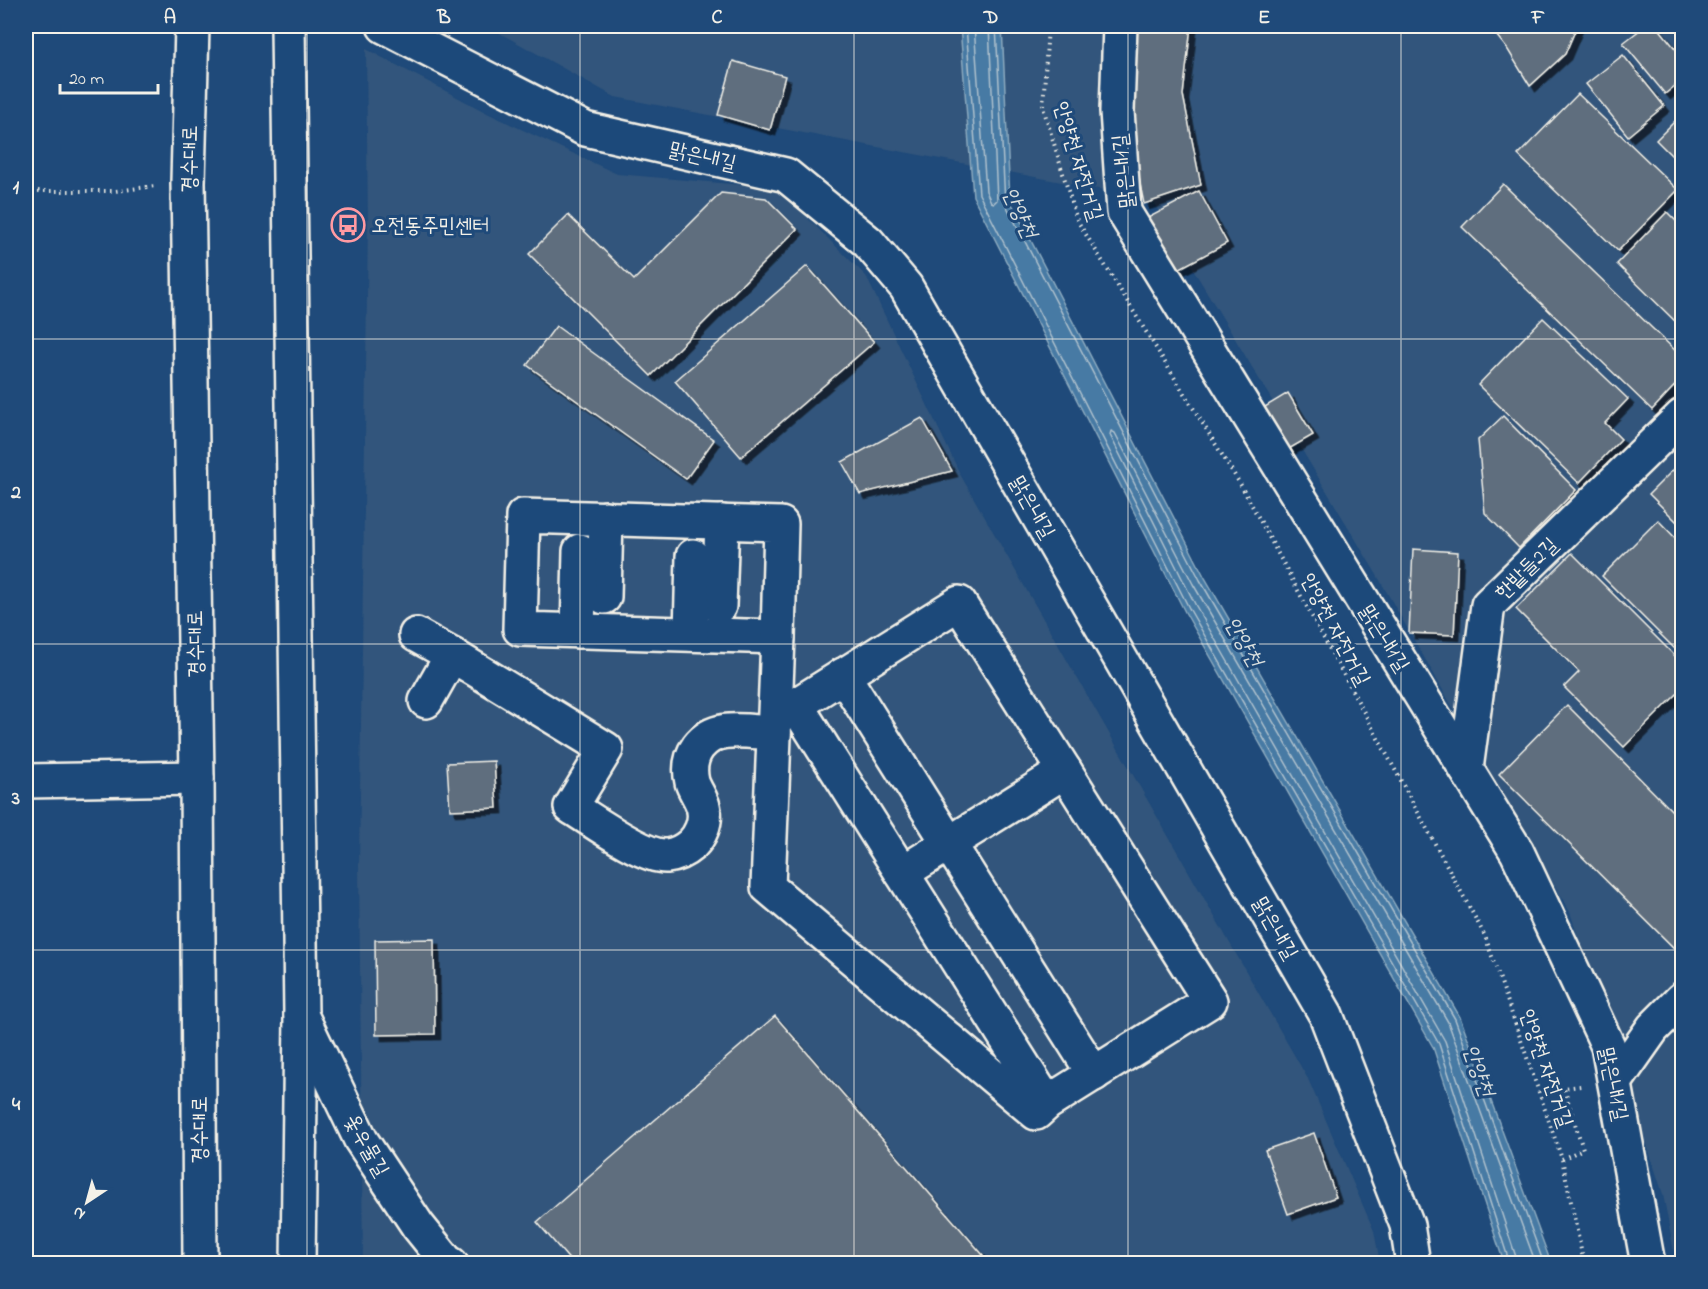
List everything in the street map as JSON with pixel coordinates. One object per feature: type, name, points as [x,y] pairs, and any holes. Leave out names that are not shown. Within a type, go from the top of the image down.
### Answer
[{"type":"street","name":"경수대로","points":[[192,26],[188,182],[197,778],[200,1263]]},
{"type":"street","points":[[288,26],[301,1015],[298,1263]]},
{"type":"street","name":"맑은내길","points":[[384,26],[585,129],[786,175],[868,242],[906,287],[1326,1015],[1407,1225],[1413,1263]]},
{"type":"street","name":"맑은내1길","points":[[1120,26],[1117,111],[1124,212],[1517,852],[1608,1046],[1648,1263]]},
{"type":"street","name":"한밭들2길","points":[[1466,769],[1488,605],[1683,416]]},
{"type":"street","points":[[778,637],[520,629],[523,516],[781,524],[778,637],[768,887],[1036,1113],[1047,1103],[1210,1001],[959,603],[796,705],[1047,1103]]},
{"type":"street","points":[[578,631],[606,518]]},
{"type":"street","points":[[691,634],[722,522]]},
{"type":"street","points":[[416,635],[606,749],[571,807],[646,852],[667,856],[684,850],[696,840],[702,829],[705,813],[693,784],[690,767],[693,754],[703,740],[725,730],[774,733]]},
{"type":"street","points":[[426,701],[452,655]]},
{"type":"street","points":[[843,675],[1094,1074]]},
{"type":"street","points":[[902,873],[1065,771]]},
{"type":"street","points":[[26,781],[197,778]]},
{"type":"street","points":[[1615,1082],[1653,1028],[1683,999]]},
{"type":"street","name":"옻우물길","points":[[301,1015],[361,1140],[417,1226],[447,1262],[451,1263]]},
{"type":"path","name":"안양천 자전거길","points":[[1048,26],[1043,107],[1077,220],[1242,487],[1485,936],[1562,1159],[1584,1263]]},
{"type":"path","points":[[26,191],[115,191],[188,182]]},
{"type":"path","points":[[1562,1159],[1582,1149],[1564,1088],[1615,1082]]},
{"type":"shaded area","points":[[487,26],[1682,26],[1682,1263],[1676,1263],[1663,1194],[1570,912],[1374,570],[1151,199],[615,97]]},
{"type":"shaded area","points":[[366,49],[489,114],[617,174],[777,188],[866,276],[961,476],[1308,1079],[1374,1231],[1380,1263],[363,1264],[359,866],[368,224]]},
{"type":"water","points":[[960,26],[1002,26],[1010,200],[1205,578],[1460,1017],[1551,1263],[1504,1263],[1433,1047],[1185,612],[973,196]]},
{"type":"building","points":[[1128,26],[1191,26],[1183,95],[1201,185],[1144,204],[1121,88]]},
{"type":"building","points":[[1489,26],[1577,26],[1565,54],[1530,86],[1508,50]]},
{"type":"building","points":[[1645,26],[1657,26],[1682,57],[1682,80],[1665,94],[1623,43]]},
{"type":"building","points":[[1623,55],[1664,106],[1628,136],[1586,84]]},
{"type":"building","points":[[733,61],[785,76],[770,130],[718,115]]},
{"type":"building","points":[[1578,94],[1678,190],[1618,251],[1518,155]]},
{"type":"building","points":[[1682,114],[1682,166],[1656,140]]},
{"type":"building","points":[[1503,184],[1682,357],[1682,378],[1652,410],[1462,227]]},
{"type":"building","points":[[1199,191],[1227,243],[1171,273],[1142,221]]},
{"type":"building","points":[[721,193],[766,198],[797,229],[651,376],[529,254],[568,215],[634,280]]},
{"type":"building","points":[[1667,212],[1682,227],[1682,328],[1617,264]]},
{"type":"building","points":[[807,266],[874,342],[741,457],[675,381]]},
{"type":"building","points":[[1543,318],[1628,399],[1605,423],[1621,439],[1579,483],[1478,385]]},
{"type":"building","points":[[556,326],[714,440],[686,479],[527,365]]},
{"type":"building","points":[[1288,393],[1313,435],[1280,454],[1255,413]]},
{"type":"building","points":[[1503,416],[1576,490],[1519,548],[1485,513],[1478,440]]},
{"type":"building","points":[[922,418],[952,471],[860,494],[842,462]]},
{"type":"building","points":[[1682,461],[1682,527],[1649,494]]},
{"type":"building","points":[[1658,520],[1682,545],[1682,656],[1602,576]]},
{"type":"building","points":[[1413,549],[1458,552],[1454,635],[1409,633]]},
{"type":"building","points":[[1572,553],[1682,663],[1682,689],[1624,747],[1564,687],[1579,672],[1516,609]]},
{"type":"building","points":[[1567,705],[1682,821],[1682,949],[1679,953],[1499,774]]},
{"type":"building","points":[[494,761],[497,808],[450,810],[447,763]]},
{"type":"building","points":[[434,939],[435,1034],[376,1035],[375,940]]},
{"type":"building","points":[[775,1016],[983,1255],[974,1264],[573,1264],[537,1222]]},
{"type":"building","points":[[1314,1133],[1336,1197],[1288,1214],[1265,1150]]},
{"type":"building","points":[[1682,1232],[1682,1262],[1677,1237]]},
{"type":"place","name":"오전동주민센터","points":[[348,225]]},
{"type":"water label","name":"안양천","points":[[1021,212]]},
{"type":"water label","name":"안양천","points":[[1245,641]]},
{"type":"water label","name":"안양천","points":[[1480,1070]]}]
